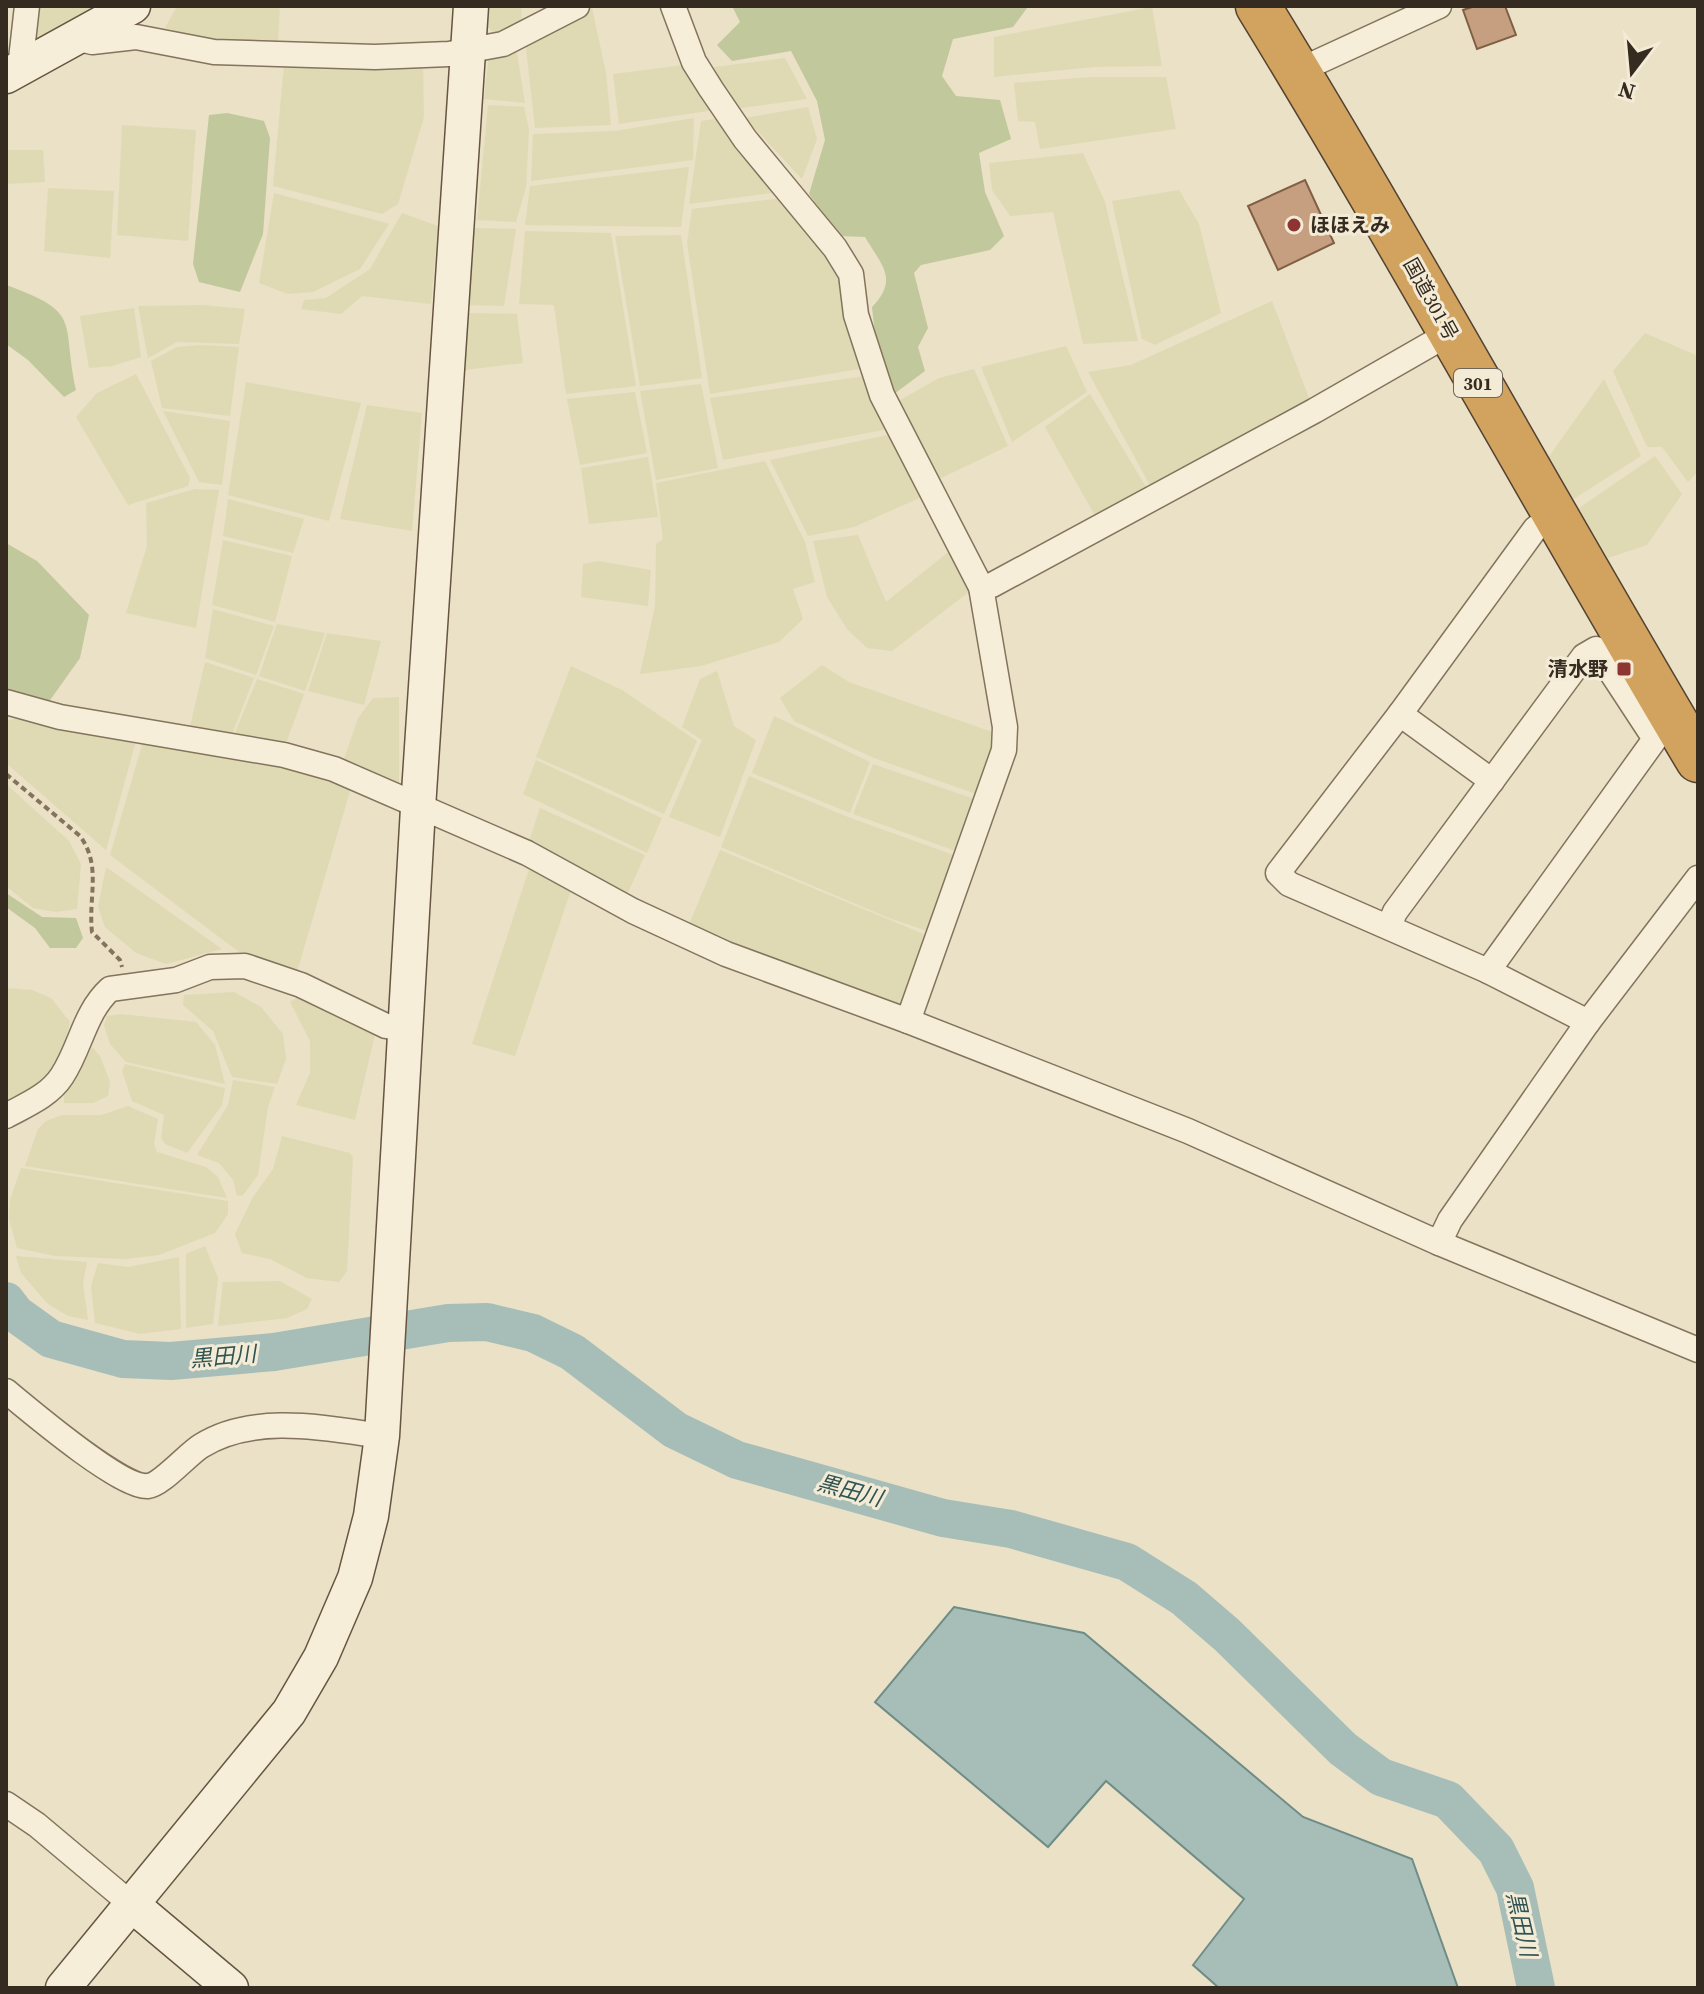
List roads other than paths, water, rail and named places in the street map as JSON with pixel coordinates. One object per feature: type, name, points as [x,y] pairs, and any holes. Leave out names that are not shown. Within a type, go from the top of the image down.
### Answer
[{"type":"highway","name":"国道301号","points":[[1258,6],[1450,333],[1552,515],[1698,760]]},
{"type":"street","points":[[13,72],[27,6]]},
{"type":"street","points":[[13,72],[133,6]]},
{"type":"street","points":[[63,1988],[289,1712],[321,1657],[355,1578],[371,1516],[382,1436],[418,808],[471,6]]},
{"type":"street","points":[[75,38],[92,42],[136,37],[214,52],[375,57],[469,50],[503,44],[577,6]]},
{"type":"street","points":[[673,6],[694,62],[711,89],[745,139],[835,248],[851,274],[856,315],[882,395],[981,587],[1005,727],[1004,750],[908,1021]]},
{"type":"street","points":[[1298,71],[1439,6]]},
{"type":"street","points":[[981,587],[992,585],[1300,419],[1450,333]]},
{"type":"street","points":[[1552,515],[1535,529],[1400,714],[1278,873],[1289,884],[1488,971],[1588,1022]]},
{"type":"street","points":[[1389,926],[1395,912],[1584,656],[1596,649],[1655,739],[1488,971]]},
{"type":"street","points":[[6,702],[60,717],[284,755],[334,769],[527,853],[633,911],[726,954],[908,1021],[1188,1131],[1439,1243],[1698,1350]]},
{"type":"street","points":[[1400,714],[1492,781]]},
{"type":"street","points":[[1439,1243],[1450,1220],[1588,1022],[1698,878]]},
{"type":"street","points":[[6,1116],[40,1098],[61,1078],[86,1019],[102,997],[123,986],[176,980],[210,967],[245,966],[301,985],[386,1026],[405,1029]]},
{"type":"street","points":[[6,1391],[103,1466],[128,1481],[147,1487],[158,1482],[204,1443],[238,1431],[270,1426],[382,1436]]},
{"type":"street","points":[[6,1804],[37,1825],[231,1988]]},
{"type":"water","points":[[954,1607],[1084,1633],[1303,1817],[1412,1859],[1458,1988],[1219,1988],[1193,1965],[1244,1899],[1106,1781],[1048,1847],[875,1702]]},
{"type":"waterway","name":"黒田川","points":[[6,1301],[16,1314],[51,1339],[123,1359],[171,1361],[274,1352],[448,1323],[487,1322],[533,1333],[572,1352],[675,1430],[737,1460],[943,1518],[1011,1529],[1127,1562],[1184,1598],[1227,1635],[1343,1749],[1381,1777],[1448,1800],[1496,1850],[1515,1888],[1536,1988]]},
{"type":"place","name":"ほほえみ","points":[[1294,225]]},
{"type":"place","name":"清水野","points":[[1624,669]]}]
